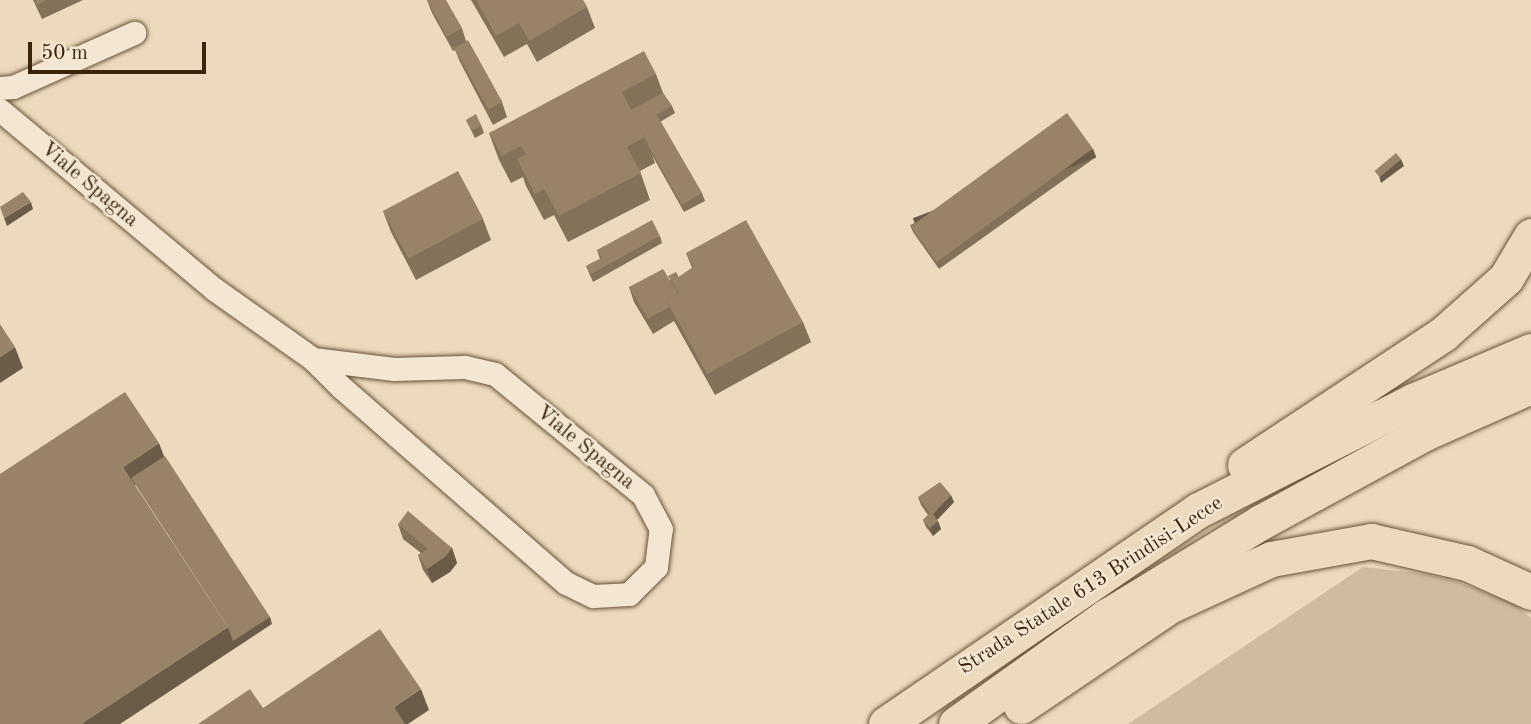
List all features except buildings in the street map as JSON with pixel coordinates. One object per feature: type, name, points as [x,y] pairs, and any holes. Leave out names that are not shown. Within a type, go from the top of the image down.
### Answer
[{"type":"highway","points":[[1199,510],[1227,477],[1443,334],[1506,278],[1531,236]]},
{"type":"highway","name":"Strada Statale 613 Brindisi-Lecce","points":[[886,724],[1199,510],[1413,401],[1531,351]]},
{"type":"highway","name":"Strada Statale 613 Brindisi-Lecce","points":[[956,724],[1107,616],[1261,522],[1427,432],[1531,386]]},
{"type":"highway","points":[[995,724],[1171,604],[1271,559],[1371,541],[1467,563],[1531,592]]},
{"type":"street","points":[[0,88],[13,87],[134,33]]},
{"type":"street","name":"Viale Spagna","points":[[0,110],[214,289],[313,359],[341,387],[566,583],[593,596],[629,594],[656,567],[661,529],[643,495],[495,374],[464,368],[394,369],[313,359]]},
{"type":"shaded area","points":[[1363,567],[1427,574],[1458,582],[1514,604],[1531,618],[1531,724],[1128,724]]}]
